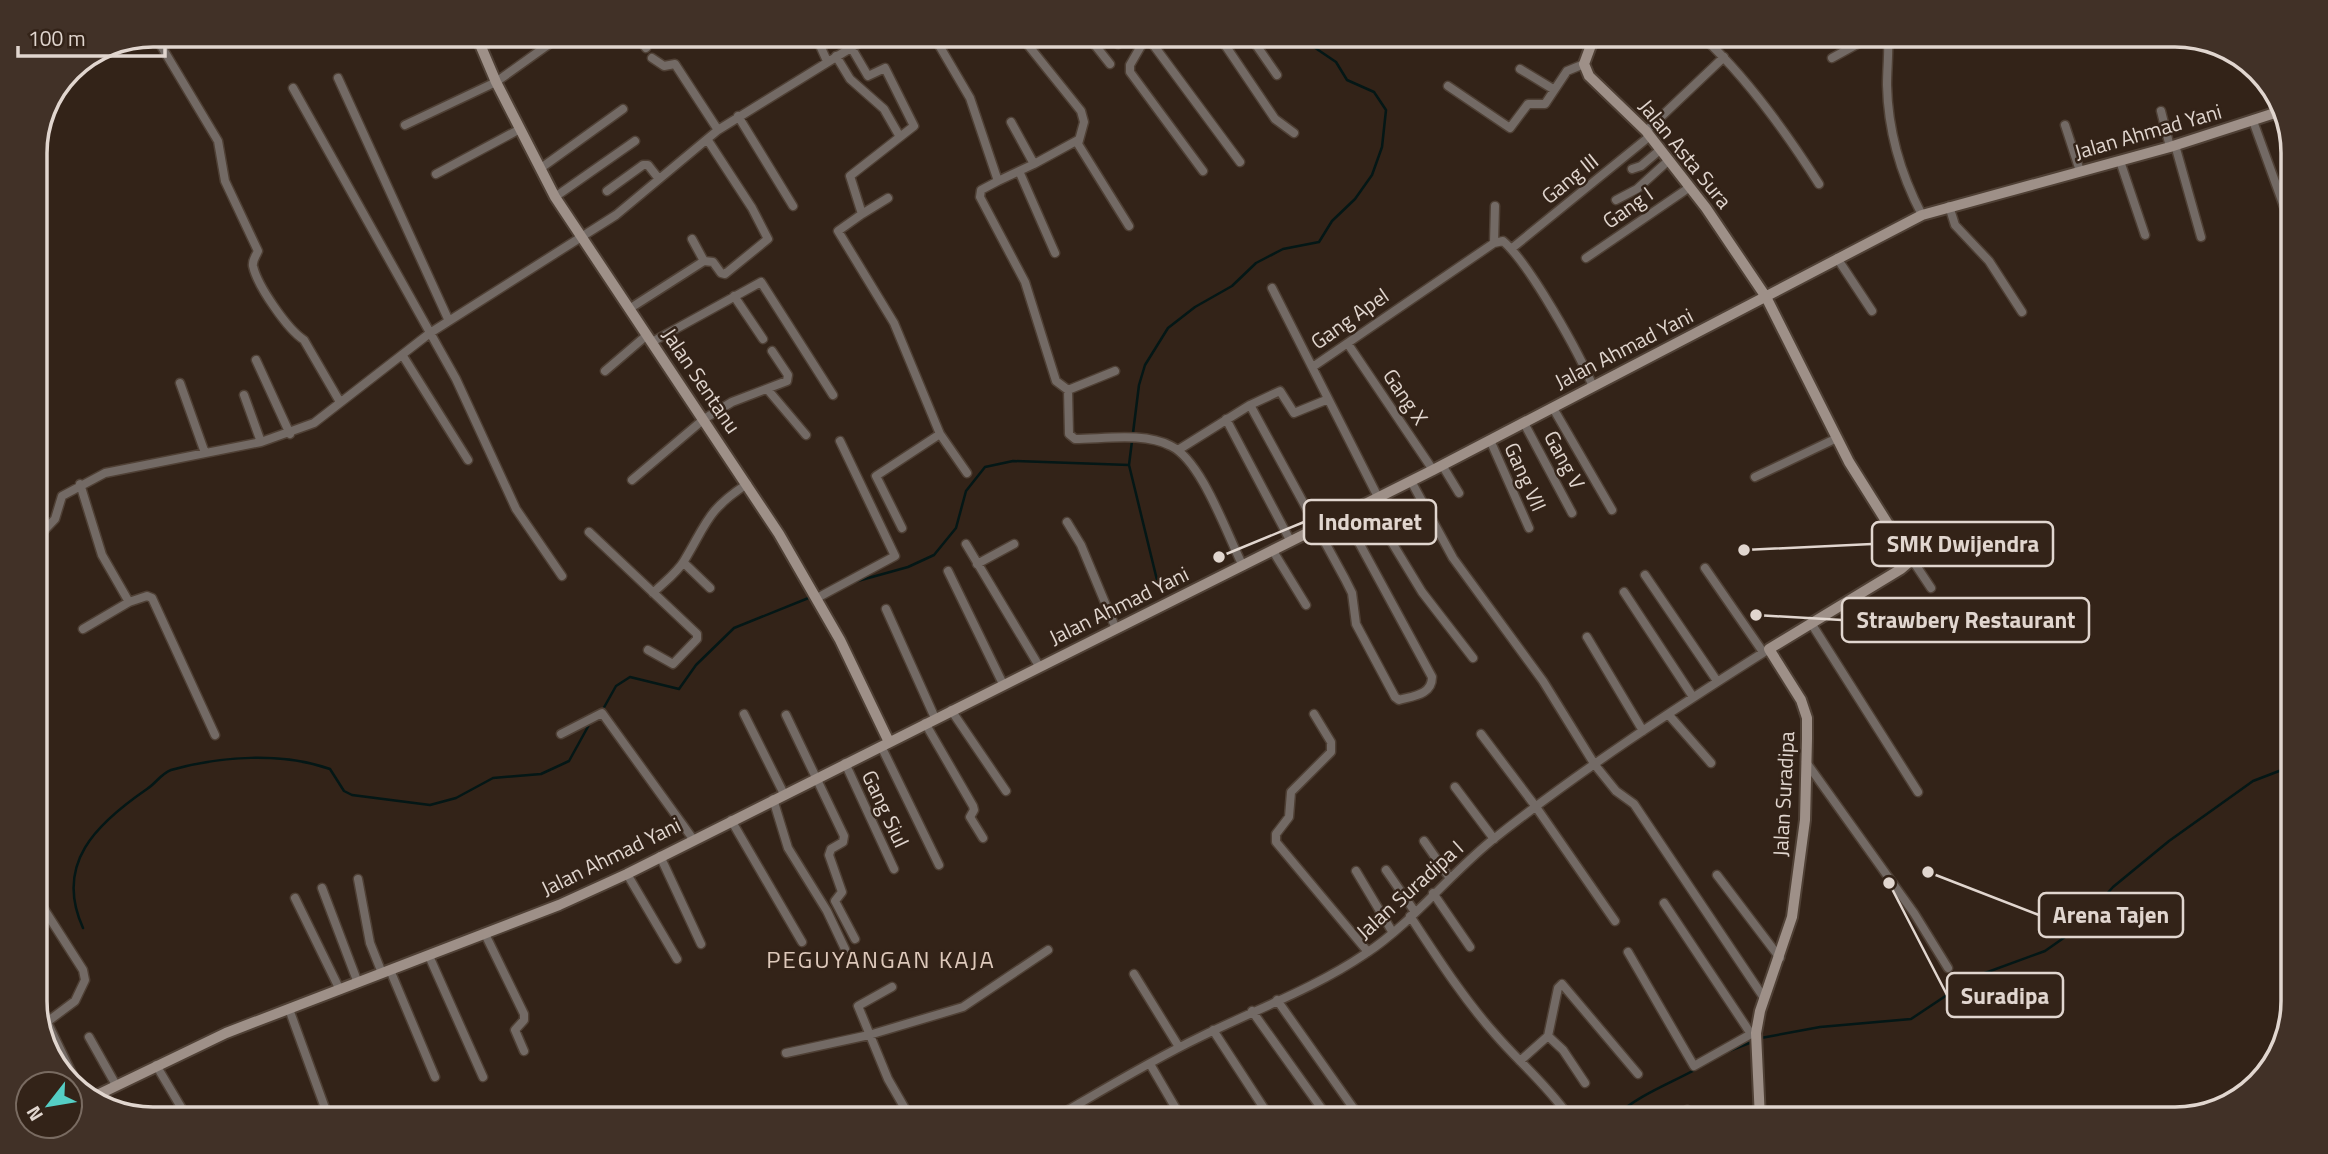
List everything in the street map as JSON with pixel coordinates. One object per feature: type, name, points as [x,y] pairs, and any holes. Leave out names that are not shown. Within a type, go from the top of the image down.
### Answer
[{"type":"main road","name":"Jalan Sentanu","points":[[481,47],[496,82],[555,197],[747,484],[817,598],[885,744]]},
{"type":"main road","points":[[1584,64],[1590,47]]},
{"type":"main road","name":"Jalan Asta Sura","points":[[1584,64],[1594,82],[1661,149],[1766,297]]},
{"type":"main road","name":"Jalan Ahmad Yani","points":[[101,1093],[226,1033],[485,934],[627,874],[930,720],[1291,542],[1320,533],[1344,515],[1922,215],[2172,146],[2273,114]]},
{"type":"main road","points":[[1766,297],[1837,438],[1870,498],[1908,552],[1909,561],[1905,566],[1766,650]]},
{"type":"main road","name":"Jalan Suradipa","points":[[1759,1107],[1754,1032],[1780,958],[1797,889],[1805,820],[1806,762],[1804,708],[1766,650]]},
{"type":"street","points":[[162,47],[221,146],[225,181],[258,251],[252,264],[254,269],[278,312],[295,334],[304,340],[341,402]]},
{"type":"street","points":[[405,125],[496,82],[545,47]]},
{"type":"street","points":[[821,47],[827,61]]},
{"type":"street","points":[[47,527],[55,519],[62,496],[105,473],[261,442],[290,434],[314,423],[429,333],[616,215],[718,130],[851,47],[868,76],[885,68],[914,124],[850,176],[862,214]]},
{"type":"street","points":[[940,47],[970,98],[998,181]]},
{"type":"street","points":[[1030,47],[1081,111],[1083,122],[1078,140],[981,190],[980,197],[1025,282],[1056,381],[1068,390]]},
{"type":"street","points":[[1097,47],[1110,64]]},
{"type":"street","points":[[1142,47],[1130,65],[1130,72],[1203,171]]},
{"type":"street","points":[[1153,47],[1240,162]]},
{"type":"street","points":[[1226,47],[1275,118],[1294,133]]},
{"type":"street","points":[[1258,47],[1277,75]]},
{"type":"street","points":[[1714,47],[1798,150],[1819,184]]},
{"type":"street","points":[[1832,58],[1852,47]]},
{"type":"street","points":[[1888,47],[1887,88],[1895,149],[1900,170],[1922,215]]},
{"type":"street","points":[[836,56],[850,79],[884,109],[900,137]]},
{"type":"street","name":"Gang III","points":[[1511,249],[1648,134],[1724,57]]},
{"type":"street","points":[[652,58],[664,66],[675,64],[718,130]]},
{"type":"street","points":[[1448,86],[1510,128],[1528,104],[1545,104],[1567,71],[1584,64]]},
{"type":"street","points":[[1520,69],[1553,89]]},
{"type":"street","points":[[338,78],[449,321]]},
{"type":"street","points":[[293,88],[475,417],[516,509],[562,576]]},
{"type":"street","points":[[541,168],[623,109]]},
{"type":"street","points":[[2161,111],[2201,237]]},
{"type":"street","points":[[738,116],[793,206]]},
{"type":"street","points":[[2253,121],[2281,198]]},
{"type":"street","points":[[1011,122],[1034,164]]},
{"type":"street","points":[[2065,125],[2080,172]]},
{"type":"street","points":[[436,174],[520,129]]},
{"type":"street","points":[[629,309],[704,261],[713,262],[721,273],[725,274],[750,257],[769,238],[707,139]]},
{"type":"street","points":[[1078,140],[1129,226]]},
{"type":"street","points":[[555,197],[635,141]]},
{"type":"street","points":[[1632,169],[1641,166],[1661,149]]},
{"type":"street","points":[[1616,200],[1637,188],[1669,160]]},
{"type":"street","points":[[2120,160],[2145,235]]},
{"type":"street","points":[[607,191],[643,164],[648,165],[659,179]]},
{"type":"street","points":[[1019,171],[1055,253]]},
{"type":"street","name":"Gang I","points":[[1586,258],[1689,187]]},
{"type":"street","points":[[888,198],[838,231],[894,323],[940,433],[967,473]]},
{"type":"street","points":[[1495,205],[1494,243],[1503,240],[1511,249],[1582,361],[1593,387]]},
{"type":"street","points":[[1949,206],[1955,226],[1993,265],[2022,312]]},
{"type":"street","points":[[692,239],[704,261]]},
{"type":"street","name":"Gang Apel","points":[[1473,658],[1422,592],[1373,500],[1326,400],[1314,366],[1427,286],[1494,243]]},
{"type":"street","points":[[1838,258],[1871,311]]},
{"type":"street","points":[[605,371],[650,338],[756,283],[763,283],[833,395]]},
{"type":"street","points":[[1272,288],[1314,366]]},
{"type":"street","points":[[734,296],[763,339]]},
{"type":"street","name":"Gang X","points":[[1348,344],[1459,493]]},
{"type":"street","points":[[632,480],[704,419],[732,402],[768,390],[789,377],[772,351]]},
{"type":"street","points":[[403,356],[468,460]]},
{"type":"street","points":[[256,360],[290,434]]},
{"type":"street","points":[[1068,390],[1115,371]]},
{"type":"street","points":[[180,383],[205,453]]},
{"type":"street","points":[[768,390],[806,435]]},
{"type":"street","points":[[1068,390],[1069,434],[1072,438],[1135,438],[1169,444],[1178,450],[1204,484],[1243,566]]},
{"type":"street","points":[[1178,450],[1250,405],[1280,391],[1294,413],[1326,400]]},
{"type":"street","points":[[244,396],[261,442]]},
{"type":"street","points":[[1250,405],[1352,593],[1356,624],[1399,699],[1425,692],[1431,687],[1432,678],[1344,515]]},
{"type":"street","points":[[1553,408],[1612,510]]},
{"type":"street","points":[[1226,419],[1291,542]]},
{"type":"street","name":"Gang V","points":[[1524,423],[1572,513]]},
{"type":"street","points":[[902,528],[876,476],[940,433]]},
{"type":"street","points":[[1755,477],[1837,438]]},
{"type":"street","name":"Gang VII","points":[[1490,440],[1529,528]]},
{"type":"street","points":[[817,598],[895,556],[840,441]]},
{"type":"street","points":[[1411,481],[1453,558],[1543,681],[1595,765],[1616,791],[1634,804],[1764,998]]},
{"type":"street","points":[[80,484],[102,555],[129,602]]},
{"type":"street","points":[[653,593],[684,563],[705,521],[720,504],[747,484]]},
{"type":"street","points":[[1068,522],[1081,545],[1116,629]]},
{"type":"street","points":[[589,532],[696,631],[697,639],[673,664],[648,650]]},
{"type":"street","points":[[966,544],[1040,666]]},
{"type":"street","points":[[976,564],[1014,544]]},
{"type":"street","points":[[1273,551],[1306,605]]},
{"type":"street","points":[[1908,552],[1931,587]]},
{"type":"street","points":[[684,563],[710,588]]},
{"type":"street","points":[[1705,568],[1766,650]]},
{"type":"street","points":[[948,571],[1003,684]]},
{"type":"street","points":[[1645,575],[1717,681]]},
{"type":"street","points":[[1624,592],[1693,697]]},
{"type":"street","points":[[83,629],[129,602],[147,596],[152,598],[215,735]]},
{"type":"street","points":[[886,609],[930,720],[973,806],[974,812],[970,817],[983,838]]},
{"type":"street","points":[[1811,624],[1918,792]]},
{"type":"street","points":[[1587,637],[1643,731]]},
{"type":"street","name":"Jalan Suradipa I","points":[[1073,1107],[1179,1047],[1339,971],[1368,952],[1393,933],[1449,877],[1536,807],[1643,731],[1766,650]]},
{"type":"street","points":[[951,710],[1006,791]]},
{"type":"street","points":[[561,734],[602,713],[693,839]]},
{"type":"street","points":[[744,714],[784,794]]},
{"type":"street","points":[[1314,714],[1331,742],[1331,752],[1291,792],[1289,817],[1276,834],[1276,842],[1368,952]]},
{"type":"street","points":[[1668,714],[1711,764]]},
{"type":"street","points":[[786,715],[844,836],[843,842],[831,849],[829,855],[842,892],[835,901],[855,939]]},
{"type":"street","points":[[1481,734],[1536,807],[1615,921]]},
{"type":"street","points":[[885,744],[939,865]]},
{"type":"street","points":[[1806,762],[1914,913],[1948,968]]},
{"type":"street","name":"Gang Siul","points":[[845,764],[894,869]]},
{"type":"street","points":[[1455,787],[1494,839]]},
{"type":"street","points":[[773,799],[788,848],[827,911],[845,949]]},
{"type":"street","points":[[731,820],[802,942]]},
{"type":"street","points":[[1424,841],[1449,877]]},
{"type":"street","points":[[660,856],[701,944]]},
{"type":"street","points":[[1386,870],[1467,1001],[1520,1061],[1548,1087],[1562,1107]]},
{"type":"street","points":[[1356,871],[1393,933]]},
{"type":"street","points":[[627,874],[677,959]]},
{"type":"street","points":[[1717,876],[1780,958]]},
{"type":"street","points":[[358,879],[370,943],[435,1077]]},
{"type":"street","points":[[322,888],[358,982]]},
{"type":"street","points":[[1433,893],[1470,947]]},
{"type":"street","points":[[295,898],[340,990]]},
{"type":"street","points":[[1628,952],[1694,1066],[1754,1032],[1664,903]]},
{"type":"street","points":[[47,914],[83,970],[85,980],[75,1001],[49,1021]]},
{"type":"street","points":[[485,934],[524,1014],[524,1020],[515,1030],[524,1051]]},
{"type":"street","points":[[786,1053],[869,1035],[963,1007],[1048,950]]},
{"type":"street","points":[[429,956],[482,1077]]},
{"type":"street","points":[[1135,974],[1179,1047]]},
{"type":"street","points":[[1520,1061],[1548,1036],[1558,988],[1563,984],[1639,1074]]},
{"type":"street","points":[[892,986],[858,1006],[869,1035],[905,1107]]},
{"type":"street","points":[[1277,1000],[1353,1107]]},
{"type":"street","points":[[289,1009],[325,1107]]},
{"type":"street","points":[[1252,1011],[1320,1107]]},
{"type":"street","points":[[1213,1030],[1263,1107]]},
{"type":"street","points":[[53,1033],[66,1061]]},
{"type":"street","points":[[1548,1036],[1563,1049],[1585,1083]]},
{"type":"street","points":[[89,1037],[116,1085]]},
{"type":"street","points":[[1150,1064],[1175,1107]]},
{"type":"street","points":[[156,1065],[180,1107]]},
{"type":"waterway","points":[[1157,580],[1129,465],[1139,385],[1145,365],[1168,328],[1195,307],[1232,286],[1256,263],[1283,249],[1319,242],[1332,221],[1355,199],[1372,175],[1382,147],[1386,110],[1374,92],[1347,80],[1336,62],[1314,47]]},
{"type":"waterway","points":[[854,582],[908,567],[934,555],[956,528],[966,491],[985,467],[1013,461],[1129,465]]},
{"type":"waterway","points":[[602,711],[616,686],[630,677],[679,689],[696,665],[734,628],[811,597]]},
{"type":"waterway","points":[[83,928],[75,905],[74,884],[77,865],[85,848],[111,816],[171,770],[230,759],[292,760],[330,769],[344,791],[352,795],[430,805],[456,798],[493,778],[541,774],[569,761],[590,723]]},
{"type":"waterway","points":[[1761,1038],[1820,1027],[1911,1019],[1974,977],[2045,951],[2075,930],[2113,887],[2169,841],[2253,781],[2281,770]]},
{"type":"waterway","points":[[1729,1051],[1752,1042]]},
{"type":"waterway","points":[[1627,1107],[1714,1059]]},
{"type":"place","name":"SMK Dwijendra","points":[[1744,550]]},
{"type":"place","name":"Indomaret","points":[[1219,557]]},
{"type":"place","name":"Strawbery Restaurant","points":[[1756,615]]},
{"type":"place","name":"Arena Tajen","points":[[1928,872]]},
{"type":"place","name":"Suradipa","points":[[1889,883]]},
{"type":"district","name":"PEGUYANGAN KAJA","points":[[881,960]]}]
